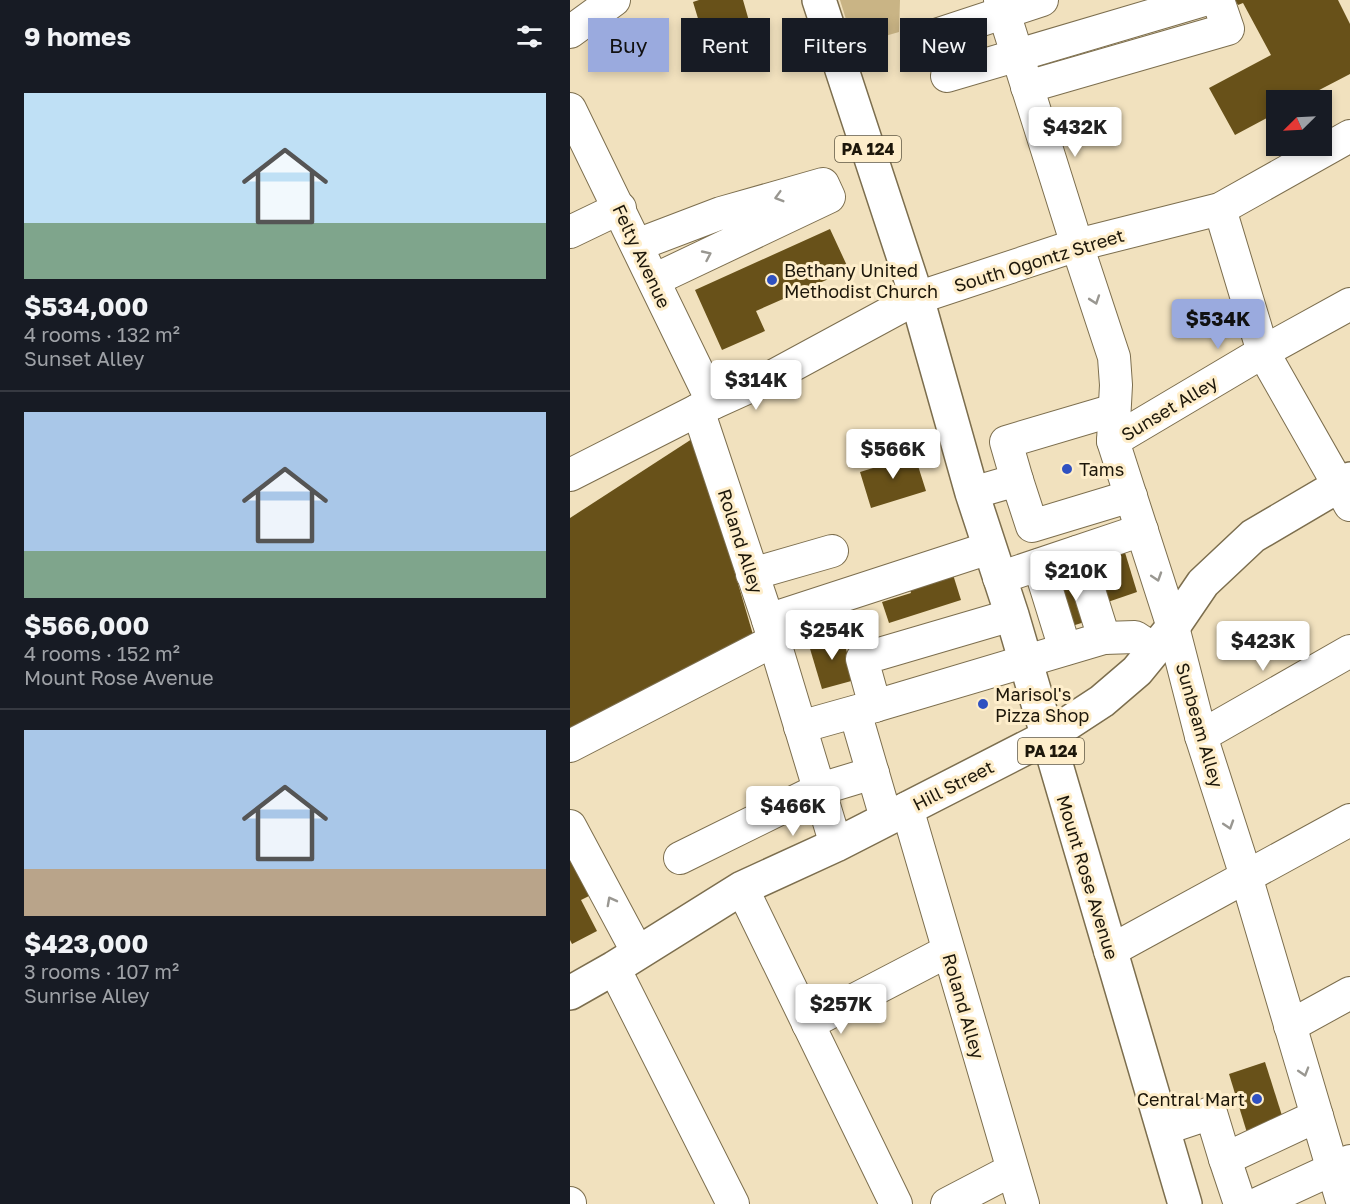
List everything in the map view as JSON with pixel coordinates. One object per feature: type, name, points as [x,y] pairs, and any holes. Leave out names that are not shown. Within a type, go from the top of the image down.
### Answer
[{"type":"main road","name":"Mount Rose Avenue","points":[[819,0],[917,298],[972,493],[1012,615],[1185,1204]]},
{"type":"main road","name":"Hill Street","points":[[570,993],[742,888],[836,845],[1047,737],[1102,701],[1137,671],[1164,639],[1203,583],[1253,536],[1346,490]]},
{"type":"street","points":[[570,32],[614,0]]},
{"type":"street","points":[[974,18],[1002,6],[1042,0]]},
{"type":"street","points":[[947,76],[1204,0]]},
{"type":"street","points":[[1027,87],[1228,30],[1218,0]]},
{"type":"street","name":"Sunbeam Alley","points":[[1002,6],[1114,357],[1116,385],[1113,441],[1142,530],[1164,639],[1201,736],[1246,876],[1317,1116],[1342,1165],[1344,1204]]},
{"type":"street","name":"Felty Avenue","points":[[570,109],[654,280],[706,407]]},
{"type":"street","name":"South Ogontz Street","points":[[570,475],[773,376],[917,298],[1077,245],[1220,209],[1350,136]]},
{"type":"street","points":[[637,245],[721,213],[823,184],[828,197],[654,280]]},
{"type":"street","points":[[570,232],[620,208]]},
{"type":"street","points":[[1220,209],[1263,352],[1346,490]]},
{"type":"street","name":"Sunset Alley","points":[[1113,441],[1263,352],[1350,304]]},
{"type":"street","name":"Roland Alley","points":[[706,407],[752,574],[836,845]]},
{"type":"street","points":[[1114,410],[1006,442],[1032,526],[1131,496]]},
{"type":"street","points":[[972,493],[1017,480]]},
{"type":"street","points":[[570,746],[770,630],[994,563],[1038,565],[1142,530]]},
{"type":"street","points":[[752,574],[832,551]]},
{"type":"street","points":[[1077,552],[1104,638]]},
{"type":"street","points":[[1038,565],[1065,649]]},
{"type":"street","name":"Roland Alley","points":[[1012,615],[862,659],[865,709],[873,773],[897,813],[948,951],[1023,1204]]},
{"type":"street","points":[[800,727],[1104,638],[1164,639]]},
{"type":"street","points":[[1201,736],[1350,651]]},
{"type":"street","points":[[680,858],[820,789],[873,773]]},
{"type":"street","points":[[1110,951],[1350,820]]},
{"type":"street","points":[[570,826],[733,1204]]},
{"type":"street","points":[[742,888],[896,1204]]},
{"type":"street","points":[[808,1024],[948,951]]},
{"type":"street","points":[[1290,1026],[1350,993]]},
{"type":"street","points":[[1163,1129],[1211,1113],[1240,1204]]},
{"type":"street","points":[[1225,1159],[1317,1116]]},
{"type":"street","points":[[1257,1204],[1342,1165]]},
{"type":"street","points":[[947,1204],[1012,1170]]},
{"type":"shaded area","points":[[840,0],[900,0],[899,32],[888,35],[888,18],[846,18]]},
{"type":"building","points":[[743,0],[748,18],[698,18],[693,2]]},
{"type":"building","points":[[1235,0],[1338,0],[1350,24],[1350,74],[1319,90],[1266,90],[1266,118],[1235,135],[1209,88],[1271,55],[1243,3],[1238,5]]},
{"type":"building","name":"Bethany United Methodist Church","points":[[830,229],[849,270],[756,311],[765,331],[722,350],[695,290]]},
{"type":"building","points":[[695,437],[754,638],[572,732],[570,727],[570,518]]},
{"type":"building","points":[[913,450],[926,491],[871,508],[860,472],[886,464],[885,459]]},
{"type":"building","points":[[1123,546],[1137,592],[1102,604],[1087,558]]},
{"type":"building","points":[[950,565],[961,600],[889,623],[882,602],[911,593],[909,586]]},
{"type":"building","points":[[1080,577],[1094,619],[1072,626],[1059,584]]},
{"type":"building","points":[[841,632],[855,680],[822,689],[808,642]]},
{"type":"building","points":[[570,851],[591,895],[581,900],[597,931],[572,944],[570,940]]},
{"type":"building","name":"Central Mart","points":[[1265,1062],[1285,1125],[1248,1136],[1229,1074]]},
{"type":"place","name":"Bethany United Methodist Church","points":[[772,280]]},
{"type":"place","name":"Tams","points":[[1067,469]]},
{"type":"place","name":"Marisol's Pizza Shop","points":[[983,704]]},
{"type":"place","name":"Central Mart","points":[[1257,1099]]}]
